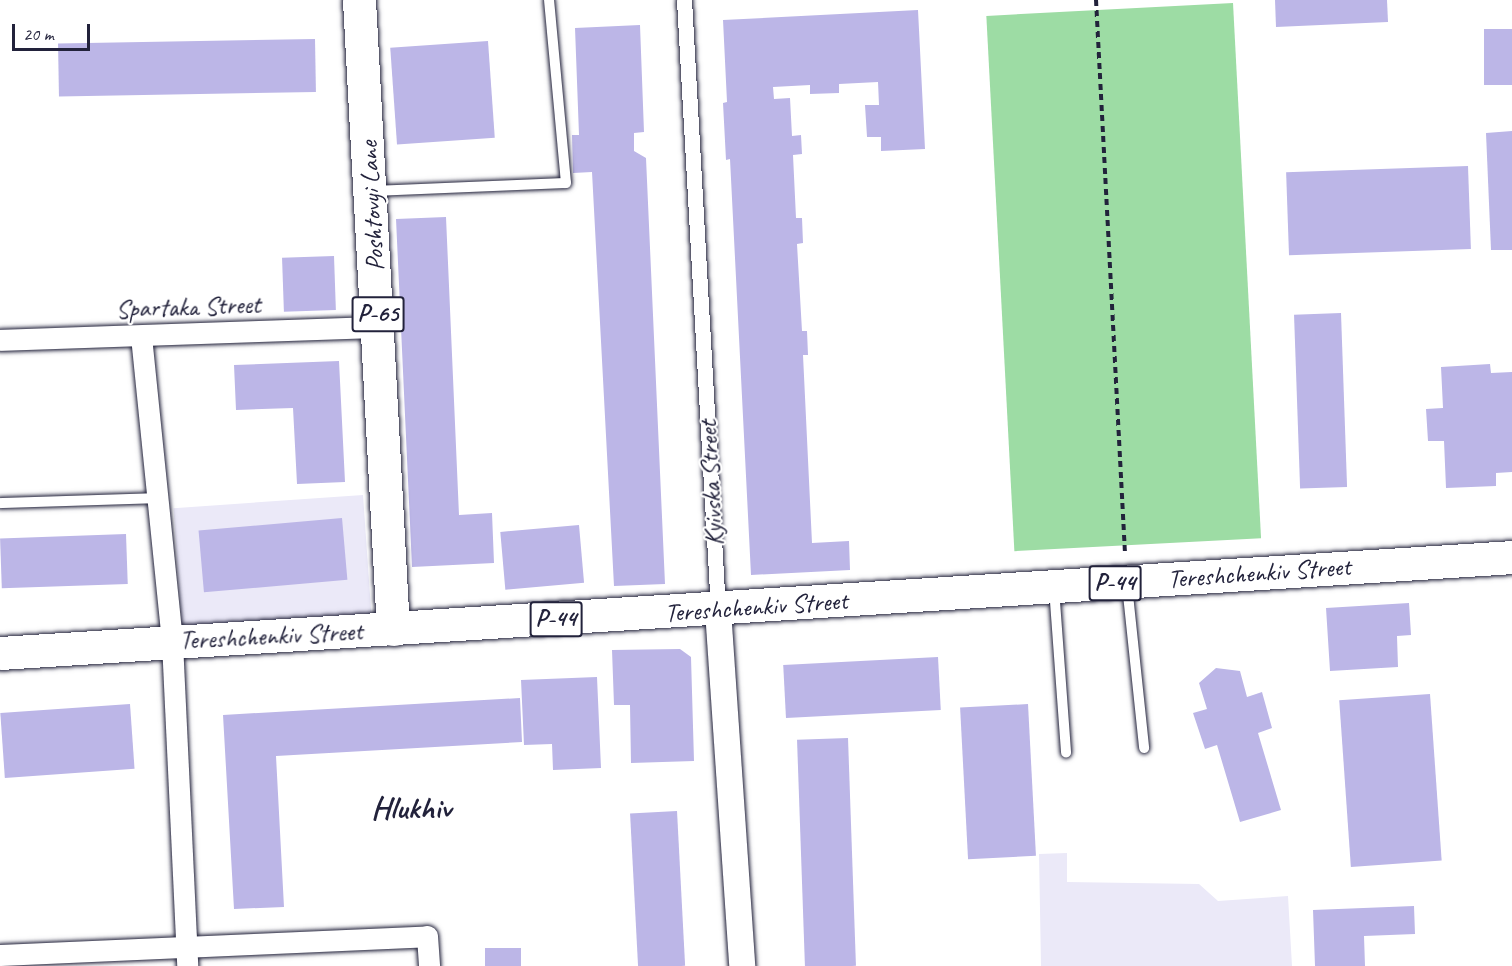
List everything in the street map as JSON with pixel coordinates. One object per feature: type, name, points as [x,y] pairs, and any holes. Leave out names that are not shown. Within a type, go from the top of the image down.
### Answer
[{"type":"main road","name":"Poshtovyi Lane","points":[[359,0],[372,191],[393,629]]},
{"type":"main road","name":"Tereshchenkiv Street","points":[[0,653],[718,610],[1512,557]]},
{"type":"street","name":"Kyivska Street","points":[[684,0],[718,610],[742,966]]},
{"type":"street","name":"Spartaka Street","points":[[0,340],[378,327]]},
{"type":"street","points":[[141,336],[172,642],[187,956]]},
{"type":"street","points":[[0,955],[187,956],[427,936],[429,966]]},
{"type":"lane","points":[[372,191],[566,183],[549,0]]},
{"type":"lane","points":[[0,503],[156,498]]},
{"type":"lane","points":[[1126,582],[1144,748]]},
{"type":"lane","points":[[1054,588],[1066,753]]},
{"type":"path","points":[[1096,0],[1126,582]]},
{"type":"shaded area","points":[[363,495],[371,614],[182,627],[173,508]]},
{"type":"shaded area","points":[[1067,853],[1067,882],[1199,884],[1218,901],[1288,896],[1292,966],[1041,966],[1039,854]]},
{"type":"green space","points":[[1233,3],[1261,538],[1014,551],[986,16]]},
{"type":"building","points":[[1275,0],[1387,0],[1388,22],[1276,27]]},
{"type":"building","points":[[918,10],[925,149],[881,151],[881,137],[867,137],[865,105],[879,105],[878,82],[839,84],[839,93],[810,94],[810,85],[773,87],[774,99],[790,98],[792,136],[801,135],[802,154],[793,155],[796,218],[802,218],[803,243],[797,244],[802,331],[807,331],[808,355],[803,355],[812,543],[849,541],[850,570],[751,575],[730,159],[726,160],[723,103],[727,102],[723,20]]},
{"type":"building","points":[[640,25],[644,132],[634,133],[634,151],[646,158],[665,584],[614,586],[592,172],[573,173],[572,135],[579,135],[575,28]]},
{"type":"building","points":[[1484,29],[1512,29],[1512,85],[1484,85]]},
{"type":"building","points":[[315,39],[316,92],[59,96],[58,43]]},
{"type":"building","points":[[488,41],[495,138],[397,145],[390,48]]},
{"type":"building","points":[[1512,131],[1512,250],[1491,250],[1486,133]]},
{"type":"building","points":[[1468,166],[1471,249],[1289,255],[1286,172]]},
{"type":"building","points":[[446,217],[459,515],[492,513],[494,563],[412,567],[396,219]]},
{"type":"building","points":[[334,256],[336,310],[284,312],[282,258]]},
{"type":"building","points":[[1341,313],[1347,487],[1300,489],[1294,315]]},
{"type":"building","points":[[339,361],[345,482],[297,484],[293,408],[236,410],[234,365]]},
{"type":"building","points":[[1490,364],[1491,373],[1512,372],[1512,472],[1496,473],[1496,486],[1446,488],[1444,441],[1428,441],[1426,409],[1443,408],[1441,367]]},
{"type":"building","points":[[342,518],[347,580],[204,592],[199,531]]},
{"type":"building","points":[[579,525],[584,583],[505,590],[500,532]]},
{"type":"building","points":[[126,534],[128,584],[2,588],[0,538]]},
{"type":"building","points":[[1409,603],[1411,635],[1397,636],[1398,667],[1330,671],[1326,608]]},
{"type":"building","points":[[680,649],[691,657],[694,761],[631,763],[630,705],[614,705],[612,650]]},
{"type":"building","points":[[938,657],[941,710],[786,718],[783,665]]},
{"type":"building","points":[[1216,668],[1240,671],[1247,697],[1262,692],[1272,728],[1258,733],[1281,810],[1240,822],[1217,745],[1205,749],[1193,713],[1207,709],[1199,683]]},
{"type":"building","points":[[597,677],[601,768],[553,770],[552,744],[524,745],[521,680]]},
{"type":"building","points":[[1430,694],[1442,861],[1351,867],[1339,700]]},
{"type":"building","points":[[520,698],[522,742],[276,756],[284,907],[234,909],[223,715]]},
{"type":"building","points":[[130,704],[135,769],[5,778],[0,713]]},
{"type":"building","points":[[1028,704],[1036,856],[968,859],[960,708]]},
{"type":"building","points":[[848,738],[856,966],[805,966],[797,740]]},
{"type":"building","points":[[677,811],[685,966],[638,966],[630,813]]},
{"type":"building","points":[[1414,906],[1415,934],[1364,936],[1365,966],[1315,966],[1313,910]]},
{"type":"building","points":[[485,948],[521,948],[521,966],[485,966]]},
{"type":"district","name":"Hlukhiv","points":[[411,808]]}]
